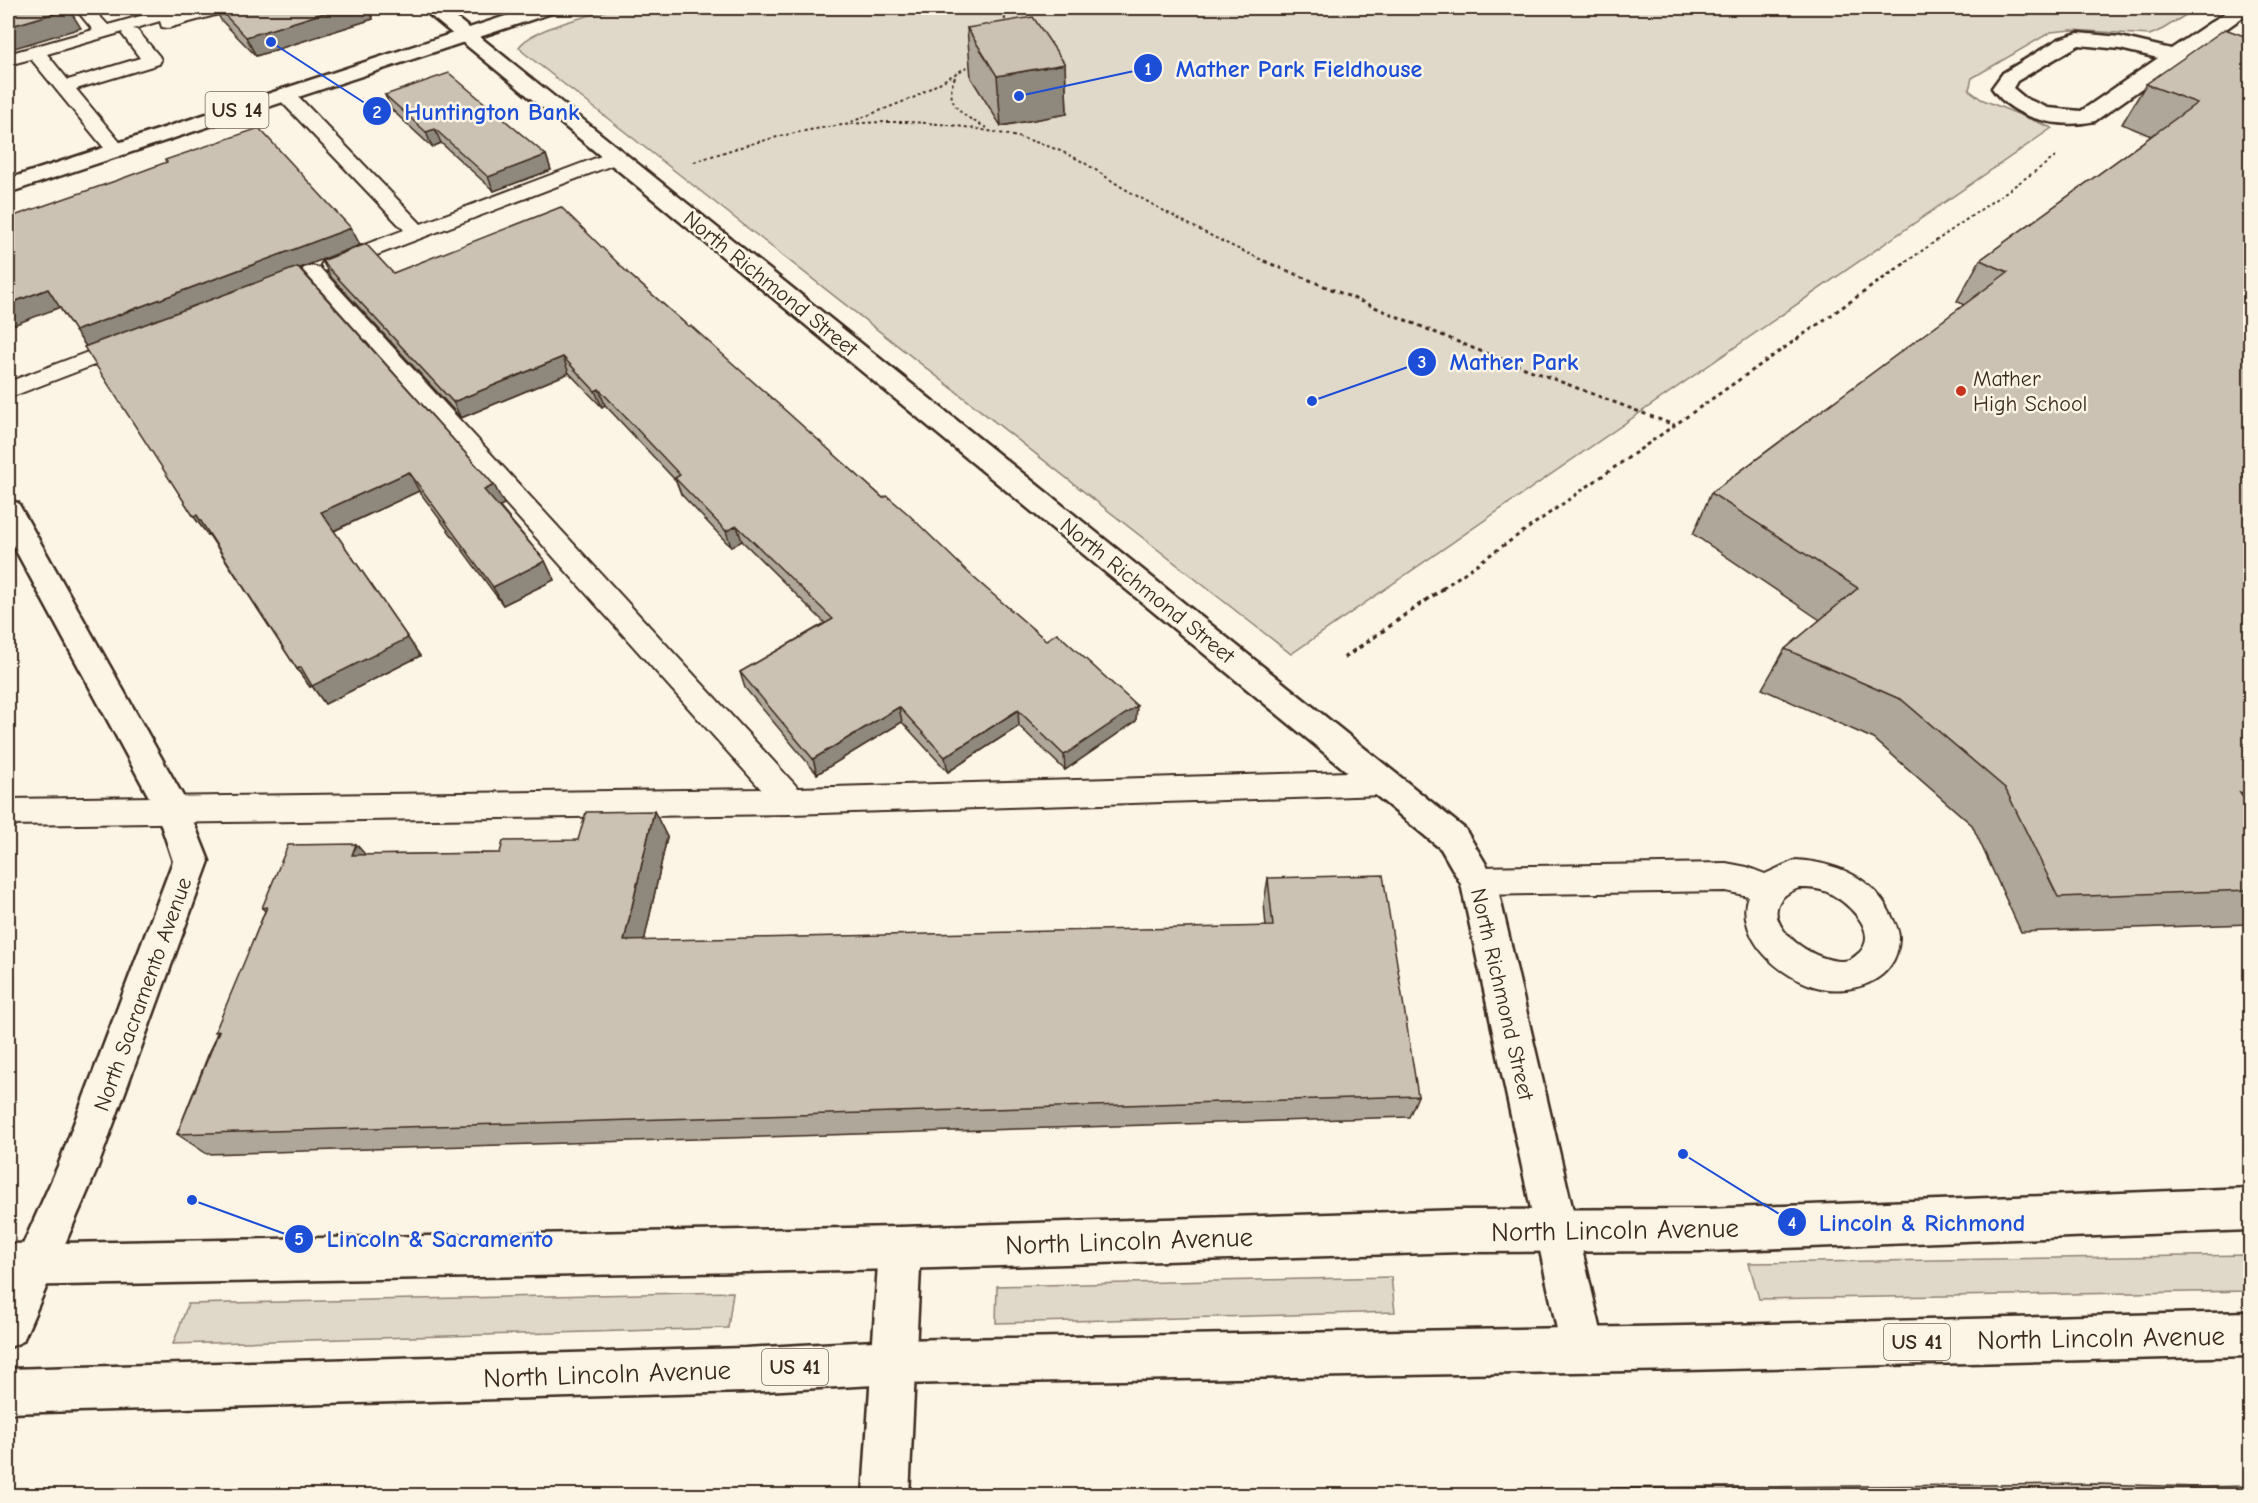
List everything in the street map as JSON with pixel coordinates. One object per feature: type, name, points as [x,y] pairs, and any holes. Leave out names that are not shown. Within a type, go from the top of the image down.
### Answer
[{"type":"street","name":"North Richmond Street","points":[[433,8],[1453,839],[1478,881],[1583,1348]]},
{"type":"street","name":"US 14","points":[[8,186],[548,8]]},
{"type":"street","points":[[2174,56],[2120,43],[2078,39],[2066,43],[2010,76],[2002,88],[2006,95],[2043,113],[2061,118],[2087,116],[2244,8]]},
{"type":"street","name":"North Sacramento Avenue","points":[[8,510],[172,808],[191,861],[76,1172],[21,1264],[8,1326]]},
{"type":"street","name":"North Lincoln Avenue","points":[[21,1264],[900,1248],[1462,1231],[1706,1230],[2250,1209]]},
{"type":"street","points":[[886,1496],[900,1248]]},
{"type":"street","name":"North Lincoln Avenue","points":[[8,1391],[745,1370],[893,1362],[2250,1334]]},
{"type":"lane","points":[[83,8],[105,32]]},
{"type":"lane","points":[[38,56],[105,32],[186,8]]},
{"type":"lane","points":[[8,60],[38,56],[131,34],[212,10],[238,14]]},
{"type":"lane","points":[[64,87],[152,60],[131,34]]},
{"type":"lane","points":[[38,56],[116,150]]},
{"type":"lane","points":[[285,94],[418,233]]},
{"type":"lane","points":[[616,156],[301,277],[791,801]]},
{"type":"lane","points":[[8,390],[149,336]]},
{"type":"lane","points":[[8,812],[791,801],[1384,783]]},
{"type":"lane","points":[[1478,881],[1726,877],[1747,881],[1768,890]]},
{"type":"path","points":[[1003,30],[1006,8]]},
{"type":"path","points":[[694,162],[784,134],[848,123],[889,109],[956,75],[977,61]]},
{"type":"path","points":[[956,75],[949,87],[949,96],[956,108],[973,121],[992,131]]},
{"type":"path","points":[[1344,658],[2074,144],[2079,118]]},
{"type":"path","points":[[848,123],[942,125],[992,131],[1062,151],[1185,223],[1276,266],[1530,371],[1674,425]]},
{"type":"shaded area","points":[[616,8],[2197,8],[2150,35],[2071,30],[2051,32],[1972,78],[1969,90],[1981,99],[2052,128],[1291,654],[519,47],[526,40],[549,28]]},
{"type":"shaded area","points":[[2250,1255],[2250,1291],[1759,1299],[1749,1263]]},
{"type":"shaded area","points":[[1391,1277],[1395,1312],[996,1323],[997,1286]]},
{"type":"shaded area","points":[[733,1292],[728,1328],[173,1344],[188,1304]]},
{"type":"building","points":[[8,8],[68,8],[69,9],[8,27]]},
{"type":"building","points":[[218,8],[340,8],[246,37]]},
{"type":"building","points":[[1033,17],[1065,64],[997,76],[967,28]]},
{"type":"building","points":[[2225,29],[2250,38],[2250,796],[2240,792],[2250,808],[2250,890],[2058,897],[2005,788],[1902,700],[1785,649],[1858,588],[1711,493],[2008,272],[1980,260],[2197,103],[2146,84]]},
{"type":"building","points":[[449,73],[546,155],[488,177],[435,129],[426,132],[385,95]]},
{"type":"building","points":[[259,128],[351,228],[75,331],[48,289],[8,304],[8,218]]},
{"type":"building","points":[[561,207],[630,275],[688,326],[691,326],[883,498],[887,496],[907,513],[974,578],[1046,640],[1057,633],[1137,706],[1064,755],[1018,710],[945,757],[899,707],[813,759],[740,672],[833,619],[737,526],[726,531],[675,478],[680,475],[599,389],[595,391],[563,357],[453,402],[322,261],[366,244],[393,273]]},
{"type":"building","points":[[298,267],[494,485],[484,490],[545,561],[493,587],[409,472],[321,512],[408,638],[312,686],[301,667],[297,669],[197,515],[194,517],[84,347]]},
{"type":"building","points":[[654,811],[624,941],[1273,926],[1268,878],[1383,875],[1418,1096],[177,1134],[219,1031],[215,1032],[267,907],[262,908],[288,845],[356,844],[352,855],[500,853],[503,841],[578,840],[586,812]]},
{"type":"building","points":[[2096,1484],[2250,1486],[2250,1496],[1497,1496],[1496,1489]]},
{"type":"place","name":"Huntington Bank","points":[[271,42]]},
{"type":"place","name":"Mather Park Fieldhouse","points":[[1019,96]]},
{"type":"place","name":"Mather High School","points":[[1961,391]]},
{"type":"place","name":"Mather Park","points":[[1312,401]]},
{"type":"place","name":"Lincoln & Richmond","points":[[1683,1154]]},
{"type":"place","name":"Lincoln & Sacramento","points":[[192,1200]]}]
